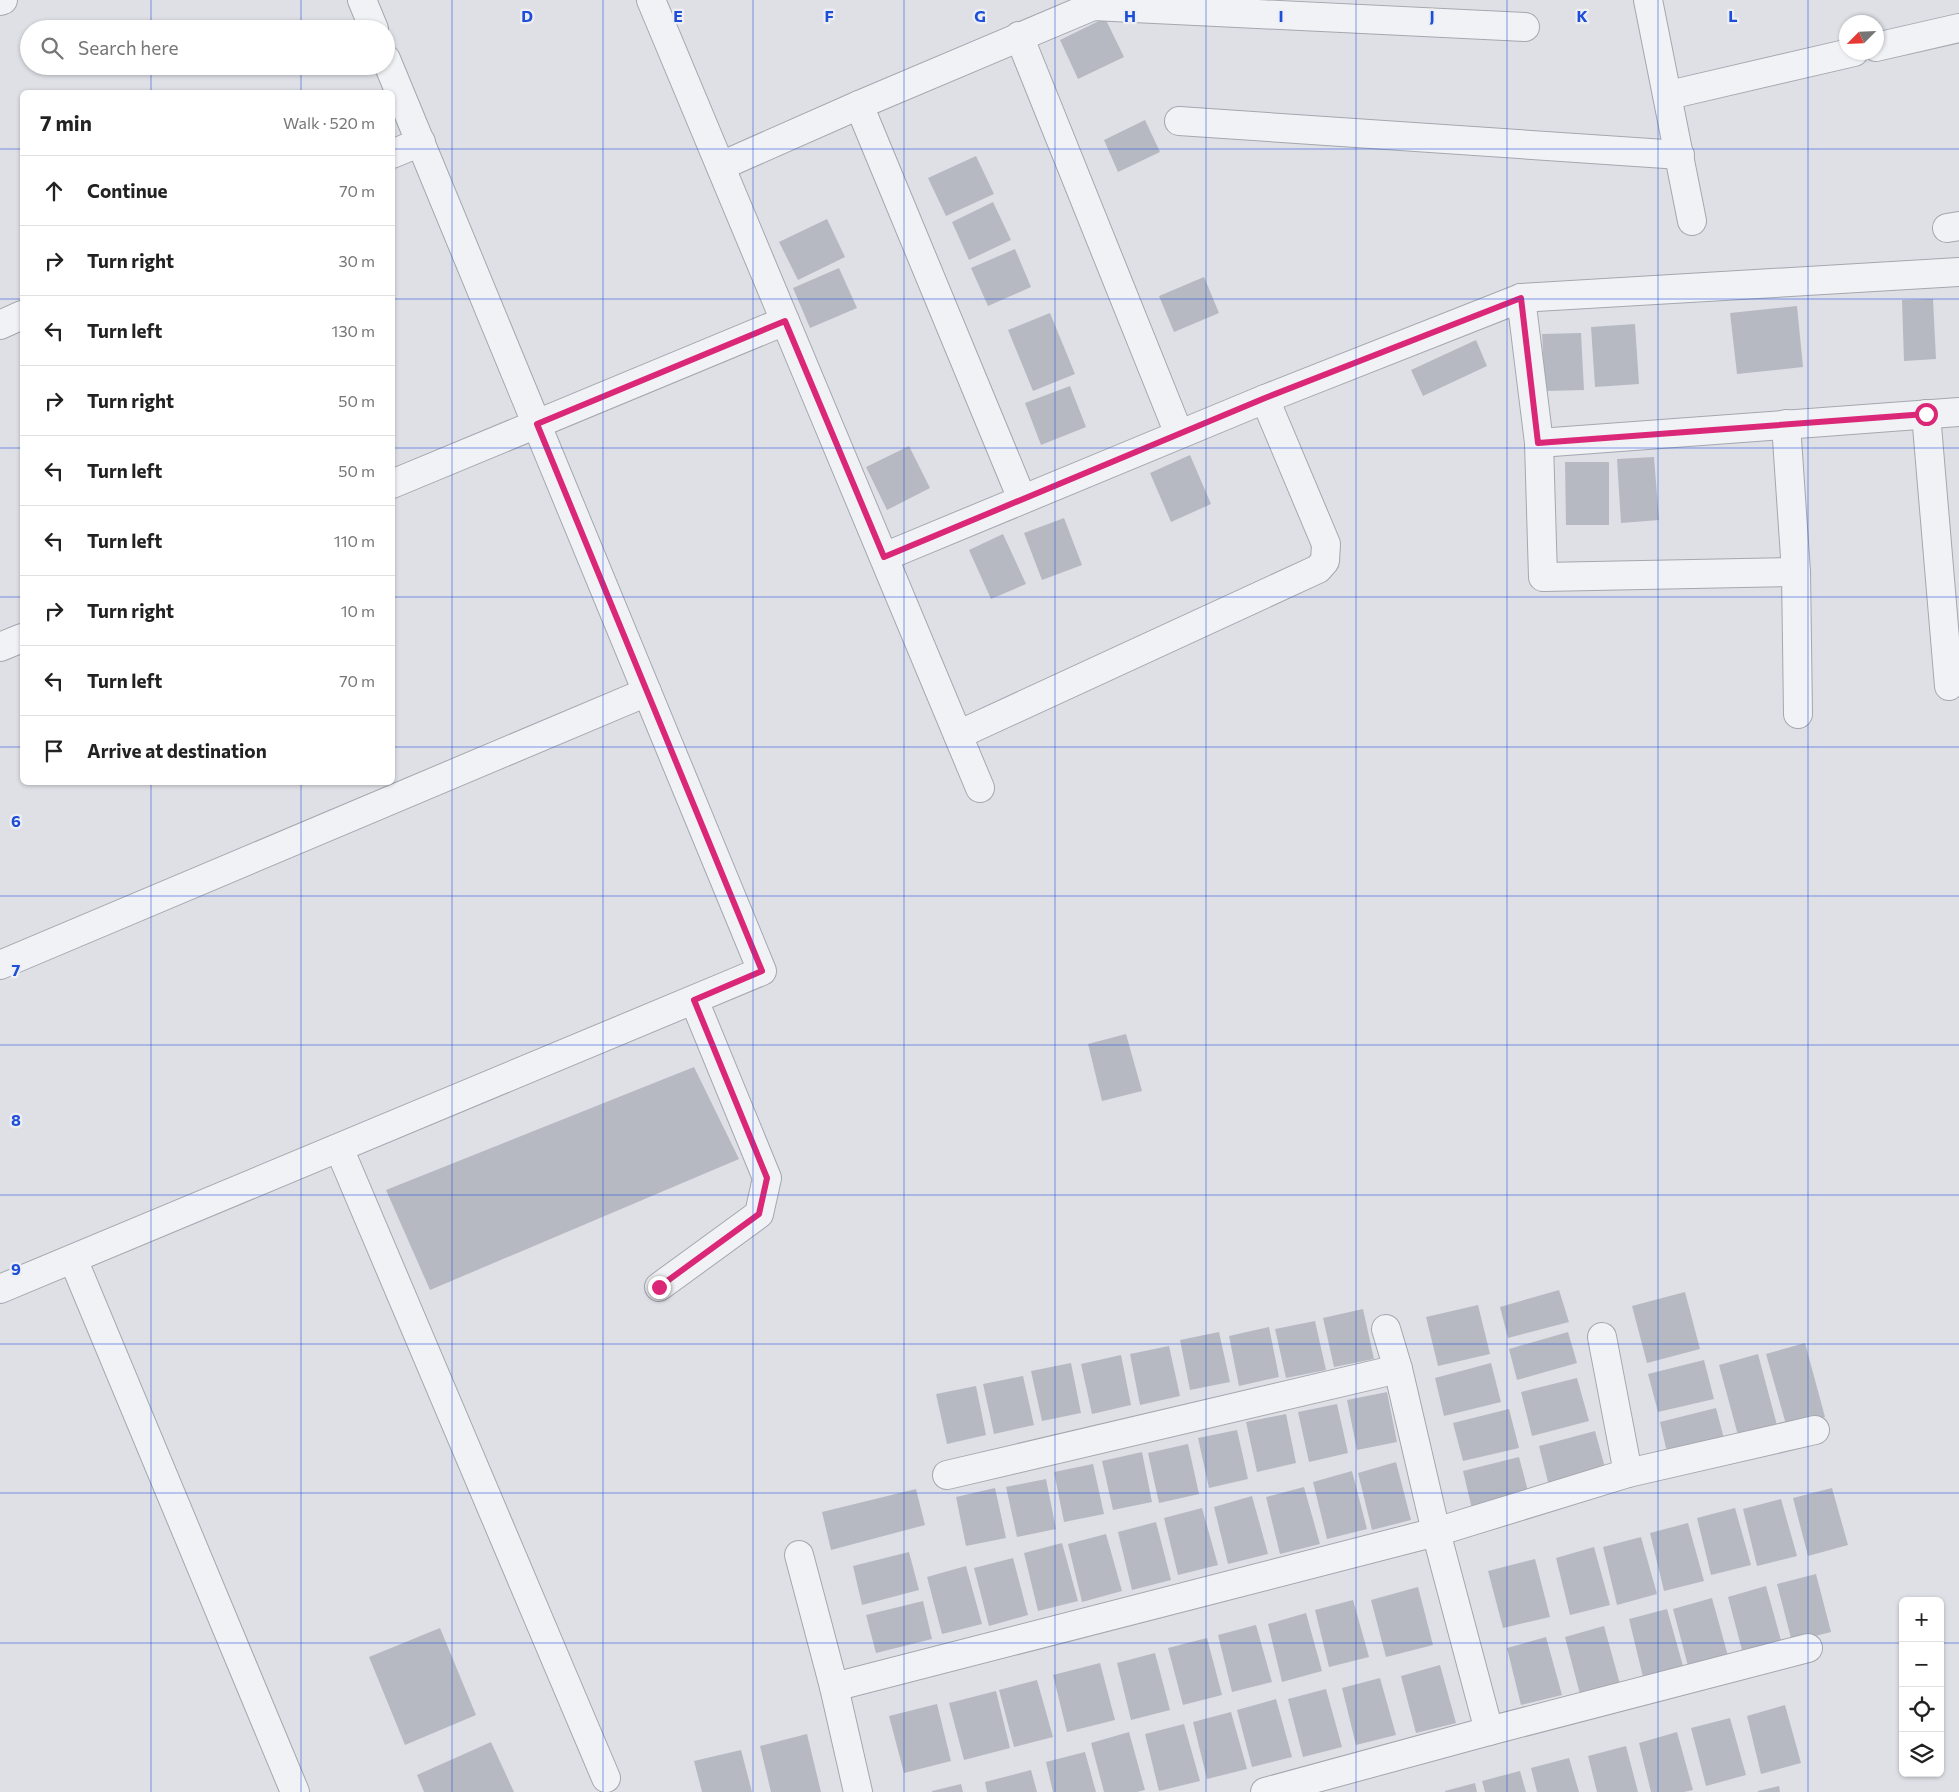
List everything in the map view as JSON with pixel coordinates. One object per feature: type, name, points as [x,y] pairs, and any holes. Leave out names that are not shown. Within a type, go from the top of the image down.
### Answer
[{"type":"street","points":[[362,0],[370,20]]},
{"type":"street","points":[[651,0],[980,788]]},
{"type":"street","points":[[1648,0],[1669,96],[1692,221]]},
{"type":"street","points":[[721,166],[1019,36],[1093,6],[1142,4],[1302,8],[1525,27]]},
{"type":"street","points":[[1884,45],[1959,28]]},
{"type":"street","points":[[1019,36],[1179,434]]},
{"type":"street","points":[[1669,96],[1839,56]]},
{"type":"street","points":[[0,1289],[762,971],[393,75]]},
{"type":"street","points":[[859,105],[1022,498]]},
{"type":"street","points":[[1179,121],[1680,156]]},
{"type":"street","points":[[395,153],[421,142]]},
{"type":"street","points":[[884,557],[1265,398],[1521,298],[1959,272]]},
{"type":"street","points":[[1521,298],[1538,443],[1543,577],[1796,572]]},
{"type":"street","points":[[0,324],[20,316]]},
{"type":"street","points":[[395,483],[785,321]]},
{"type":"street","points":[[958,735],[1318,570],[1325,561],[1326,544],[1265,398]]},
{"type":"street","points":[[1538,443],[1959,412]]},
{"type":"street","points":[[1926,414],[1947,544],[1949,686]]},
{"type":"street","points":[[1786,424],[1796,572],[1798,714]]},
{"type":"street","points":[[0,647],[20,639]]},
{"type":"street","points":[[0,965],[647,692]]},
{"type":"street","points":[[659,1287],[759,1214],[767,1178],[694,1000]]},
{"type":"street","points":[[339,1148],[606,1778]]},
{"type":"street","points":[[73,1258],[295,1792]]},
{"type":"street","points":[[1386,1329],[1398,1369],[1436,1532],[1489,1730]]},
{"type":"street","points":[[1602,1337],[1628,1473]]},
{"type":"street","points":[[948,1475],[1398,1369]]},
{"type":"street","points":[[834,1687],[1436,1532],[1628,1473],[1815,1430]]},
{"type":"street","points":[[799,1555],[834,1687],[858,1792]]},
{"type":"street","points":[[1265,1792],[1489,1730],[1808,1648]]},
{"type":"building","points":[[1105,18],[1124,57],[1078,79],[1060,40]]},
{"type":"building","points":[[1145,120],[1160,152],[1118,172],[1104,140]]},
{"type":"building","points":[[976,156],[994,194],[946,216],[928,178]]},
{"type":"building","points":[[993,202],[1011,240],[969,260],[952,222]]},
{"type":"building","points":[[827,219],[845,257],[798,280],[779,242]]},
{"type":"building","points":[[1015,249],[1031,287],[988,306],[971,268]]},
{"type":"building","points":[[839,268],[857,308],[810,328],[793,288]]},
{"type":"building","points":[[1204,277],[1219,313],[1174,332],[1159,296]]},
{"type":"building","points":[[1933,299],[1936,359],[1904,361],[1902,300]]},
{"type":"building","points":[[1797,306],[1803,367],[1737,374],[1730,313]]},
{"type":"building","points":[[1050,313],[1075,374],[1033,391],[1008,330]]},
{"type":"building","points":[[1635,324],[1639,384],[1595,387],[1591,327]]},
{"type":"building","points":[[1581,333],[1584,390],[1545,391],[1542,334]]},
{"type":"building","points":[[1476,340],[1487,366],[1423,396],[1411,370]]},
{"type":"building","points":[[1070,386],[1086,427],[1041,445],[1025,403]]},
{"type":"building","points":[[909,446],[930,488],[887,510],[866,467]]},
{"type":"building","points":[[1190,455],[1211,504],[1171,522],[1150,473]]},
{"type":"building","points":[[1654,457],[1659,520],[1621,523],[1617,459]]},
{"type":"building","points":[[1565,462],[1609,462],[1609,525],[1566,525]]},
{"type":"building","points":[[1064,518],[1082,565],[1042,580],[1024,533]]},
{"type":"building","points":[[1003,534],[1026,584],[991,599],[969,550]]},
{"type":"building","points":[[1126,1034],[1142,1091],[1102,1101],[1088,1044]]},
{"type":"building","points":[[694,1067],[739,1159],[430,1290],[386,1190]]},
{"type":"building","points":[[1559,1290],[1569,1322],[1508,1338],[1500,1307]]},
{"type":"building","points":[[1685,1292],[1700,1349],[1647,1363],[1632,1306]]},
{"type":"building","points":[[1478,1305],[1490,1354],[1438,1366],[1426,1317]]},
{"type":"building","points":[[1363,1309],[1374,1359],[1334,1367],[1323,1318]]},
{"type":"building","points":[[1315,1321],[1326,1370],[1286,1378],[1275,1329]]},
{"type":"building","points":[[1269,1327],[1279,1377],[1239,1386],[1229,1336]]},
{"type":"building","points":[[1219,1332],[1230,1382],[1190,1390],[1180,1340]]},
{"type":"building","points":[[1568,1332],[1577,1363],[1517,1380],[1509,1349]]},
{"type":"building","points":[[1805,1343],[1825,1417],[1787,1428],[1766,1354]]},
{"type":"building","points":[[1169,1346],[1180,1396],[1140,1405],[1130,1354]]},
{"type":"building","points":[[1758,1354],[1778,1429],[1739,1439],[1719,1365]]},
{"type":"building","points":[[1121,1355],[1131,1405],[1092,1414],[1081,1364]]},
{"type":"building","points":[[1704,1360],[1714,1399],[1658,1412],[1648,1374]]},
{"type":"building","points":[[1071,1363],[1081,1413],[1042,1421],[1031,1371]]},
{"type":"building","points":[[1491,1363],[1501,1402],[1444,1416],[1435,1378]]},
{"type":"building","points":[[1023,1376],[1034,1425],[994,1434],[983,1384]]},
{"type":"building","points":[[1577,1378],[1589,1421],[1532,1436],[1521,1392]]},
{"type":"building","points":[[976,1386],[986,1435],[947,1444],[936,1394]]},
{"type":"building","points":[[1387,1392],[1397,1442],[1357,1450],[1347,1400]]},
{"type":"building","points":[[1337,1404],[1348,1453],[1309,1462],[1298,1412]]},
{"type":"building","points":[[1716,1408],[1726,1446],[1669,1461],[1660,1422]]},
{"type":"building","points":[[1509,1409],[1519,1448],[1463,1461],[1453,1423]]},
{"type":"building","points":[[1286,1414],[1296,1463],[1257,1472],[1246,1422]]},
{"type":"building","points":[[1237,1430],[1248,1479],[1209,1488],[1198,1438]]},
{"type":"building","points":[[1595,1431],[1607,1475],[1550,1490],[1539,1446]]},
{"type":"building","points":[[1188,1444],[1199,1494],[1159,1503],[1148,1453]]},
{"type":"building","points":[[1142,1452],[1152,1502],[1113,1510],[1102,1461]]},
{"type":"building","points":[[1519,1457],[1529,1495],[1472,1509],[1463,1471]]},
{"type":"building","points":[[1396,1462],[1411,1520],[1372,1530],[1358,1473]]},
{"type":"building","points":[[1093,1464],[1104,1514],[1064,1522],[1054,1472]]},
{"type":"building","points":[[1352,1471],[1367,1529],[1327,1539],[1313,1482]]},
{"type":"building","points":[[1046,1479],[1056,1529],[1017,1537],[1006,1487]]},
{"type":"building","points":[[1304,1487],[1320,1544],[1280,1554],[1266,1497]]},
{"type":"building","points":[[995,1488],[1006,1538],[966,1546],[956,1497]]},
{"type":"building","points":[[1832,1488],[1848,1545],[1808,1556],[1793,1498]]},
{"type":"building","points":[[916,1489],[925,1525],[831,1550],[822,1512]]},
{"type":"building","points":[[1252,1496],[1268,1554],[1228,1564],[1214,1507]]},
{"type":"building","points":[[1781,1499],[1797,1556],[1757,1566],[1743,1509]]},
{"type":"building","points":[[1202,1508],[1218,1565],[1178,1575],[1164,1518]]},
{"type":"building","points":[[1735,1508],[1751,1565],[1711,1575],[1697,1518]]},
{"type":"building","points":[[1156,1522],[1171,1580],[1132,1590],[1118,1532]]},
{"type":"building","points":[[1688,1523],[1704,1581],[1664,1591],[1650,1533]]},
{"type":"building","points":[[1106,1534],[1122,1591],[1082,1602],[1068,1544]]},
{"type":"building","points":[[1641,1537],[1657,1594],[1617,1605],[1603,1547]]},
{"type":"building","points":[[1062,1543],[1078,1601],[1038,1611],[1024,1553]]},
{"type":"building","points":[[1594,1547],[1610,1605],[1570,1615],[1556,1558]]},
{"type":"building","points":[[909,1552],[919,1590],[862,1605],[853,1566]]},
{"type":"building","points":[[1013,1558],[1028,1615],[989,1626],[974,1568]]},
{"type":"building","points":[[1535,1559],[1550,1617],[1503,1628],[1488,1571]]},
{"type":"building","points":[[966,1566],[982,1624],[942,1634],[927,1577]]},
{"type":"building","points":[[1816,1574],[1831,1632],[1792,1642],[1777,1584]]},
{"type":"building","points":[[1766,1586],[1782,1644],[1743,1654],[1728,1597]]},
{"type":"building","points":[[1418,1587],[1433,1645],[1386,1657],[1371,1600]]},
{"type":"building","points":[[1712,1598],[1728,1656],[1688,1666],[1673,1609]]},
{"type":"building","points":[[1353,1600],[1369,1657],[1329,1667],[1315,1610]]},
{"type":"building","points":[[923,1601],[932,1639],[876,1653],[866,1615]]},
{"type":"building","points":[[1667,1609],[1683,1666],[1643,1677],[1629,1619]]},
{"type":"building","points":[[1306,1613],[1322,1671],[1282,1682],[1268,1624]]},
{"type":"building","points":[[1256,1625],[1272,1682],[1232,1692],[1218,1635]]},
{"type":"building","points":[[1604,1626],[1620,1684],[1580,1694],[1565,1637]]},
{"type":"building","points":[[440,1628],[476,1715],[405,1745],[369,1657]]},
{"type":"building","points":[[1546,1637],[1562,1695],[1521,1705],[1507,1648]]},
{"type":"building","points":[[1207,1638],[1222,1695],[1183,1705],[1168,1648]]},
{"type":"building","points":[[1155,1653],[1170,1710],[1131,1720],[1117,1663]]},
{"type":"building","points":[[1100,1663],[1115,1720],[1067,1732],[1053,1675]]},
{"type":"building","points":[[1440,1665],[1456,1723],[1416,1733],[1401,1676]]},
{"type":"building","points":[[1380,1678],[1396,1735],[1356,1745],[1342,1688]]},
{"type":"building","points":[[1037,1680],[1053,1737],[1014,1747],[999,1690]]},
{"type":"building","points":[[1326,1689],[1342,1747],[1303,1757],[1288,1699]]},
{"type":"building","points":[[996,1691],[1010,1748],[964,1760],[949,1703]]},
{"type":"building","points":[[1276,1699],[1292,1757],[1252,1767],[1237,1710]]},
{"type":"building","points":[[937,1704],[951,1761],[904,1773],[889,1716]]},
{"type":"building","points":[[1785,1705],[1801,1763],[1761,1774],[1747,1716]]},
{"type":"building","points":[[1231,1712],[1247,1769],[1207,1779],[1193,1722]]},
{"type":"building","points":[[1730,1718],[1746,1775],[1706,1786],[1691,1728]]},
{"type":"building","points":[[1184,1724],[1200,1781],[1159,1791],[1145,1734]]},
{"type":"building","points":[[1129,1732],[1145,1790],[1137,1792],[1104,1792],[1091,1743]]},
{"type":"building","points":[[1677,1732],[1693,1790],[1684,1792],[1651,1792],[1639,1743]]},
{"type":"building","points":[[807,1734],[821,1792],[771,1792],[760,1746]]},
{"type":"building","points":[[491,1742],[514,1792],[424,1792],[417,1775]]},
{"type":"building","points":[[1626,1746],[1638,1792],[1597,1792],[1588,1756]]},
{"type":"building","points":[[741,1750],[752,1792],[702,1792],[694,1761]]},
{"type":"building","points":[[1085,1752],[1096,1792],[1053,1792],[1046,1762]]},
{"type":"building","points":[[1569,1758],[1579,1792],[1537,1792],[1531,1768]]},
{"type":"building","points":[[1031,1770],[1037,1792],[987,1792],[985,1782]]},
{"type":"building","points":[[1520,1771],[1526,1792],[1485,1792],[1482,1781]]},
{"type":"building","points":[[1475,1783],[1477,1792],[1445,1792],[1445,1791]]},
{"type":"building","points":[[961,1784],[963,1792],[932,1792],[932,1791]]},
{"type":"building","points":[[1779,1786],[1780,1792],[1758,1792],[1758,1791]]},
{"type":"route","points":[[659,1287],[759,1214],[767,1178],[694,1000],[762,971],[537,424],[785,321],[884,557],[1265,398],[1521,298],[1538,443],[1926,414]]}]
